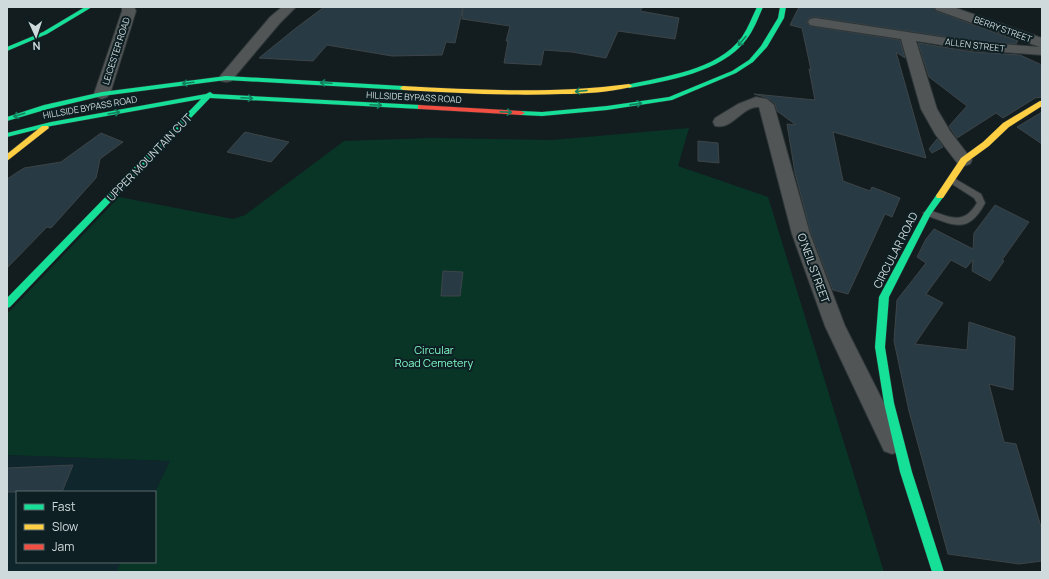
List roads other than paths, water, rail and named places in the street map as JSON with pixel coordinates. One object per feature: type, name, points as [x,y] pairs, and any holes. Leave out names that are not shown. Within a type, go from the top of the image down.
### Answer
[{"type":"main road","points":[[7,49],[45,33],[88,7]]},
{"type":"main road","name":"HILLSIDE BYPASS ROAD","points":[[7,119],[52,105],[102,94],[226,78],[436,90],[545,94],[605,90],[660,81],[714,63],[730,53],[744,39],[760,7]]},
{"type":"main road","name":"HILLSIDE BYPASS ROAD","points":[[7,135],[50,124],[208,96],[542,114],[607,108],[670,99],[734,72],[752,61],[764,47],[780,18],[783,7]]},
{"type":"main road","name":"UPPER MOUNTAIN CUT","points":[[7,304],[226,78]]},
{"type":"main road","name":"CIRCULAR ROAD","points":[[938,572],[906,472],[889,403],[880,347],[884,297],[928,213],[952,180],[964,160],[986,144],[1006,125],[1042,103]]},
{"type":"main road","points":[[7,158],[50,124]]},
{"type":"street","name":"LEICESTER ROAD","points":[[102,94],[129,11],[128,7]]},
{"type":"street","name":"UPPER MOUNTAIN CUT","points":[[226,78],[275,20],[290,7]]},
{"type":"street","name":"BERRY STREET","points":[[941,7],[1042,43]]},
{"type":"street","name":"ALLEN STREET","points":[[815,22],[973,46],[1042,51]]},
{"type":"street","points":[[908,36],[909,45],[929,109],[943,134],[964,160]]},
{"type":"street","name":"O'NEIL STREET","points":[[721,122],[747,105],[758,101],[763,102],[766,105],[802,234],[835,326],[906,472]]},
{"type":"lane","points":[[928,213],[958,222],[969,221],[977,213],[981,203],[978,196],[952,180]]},
{"type":"park label","name":"Circular Road Cemetery","points":[[434,355]]}]
